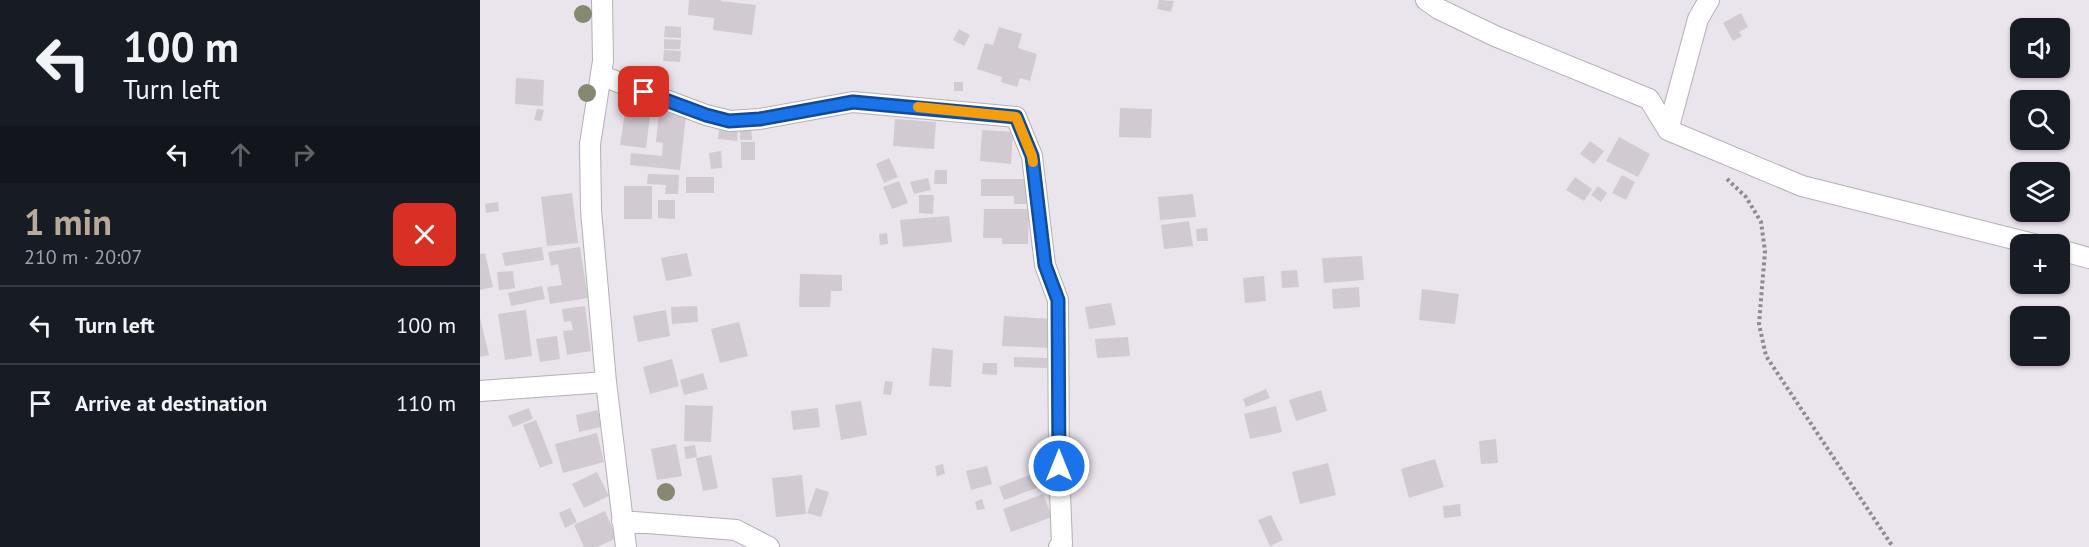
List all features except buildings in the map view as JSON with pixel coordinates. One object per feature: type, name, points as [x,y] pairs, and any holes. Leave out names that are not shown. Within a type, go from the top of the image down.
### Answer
[{"type":"street","points":[[602,0],[602,76],[590,144],[591,210],[606,382],[626,547]]},
{"type":"street","points":[[1426,0],[1439,9],[1495,36],[1649,99],[1668,130],[1802,186],[2010,238]]},
{"type":"street","points":[[1668,130],[1698,19],[1709,0]]},
{"type":"street","points":[[602,76],[706,115],[729,121],[760,119],[853,102],[1016,117],[1032,156],[1045,265],[1058,300],[1062,544],[1059,547]]},
{"type":"street","points":[[2070,253],[2089,258]]},
{"type":"street","points":[[480,391],[606,382]]},
{"type":"street","points":[[622,521],[736,530],[769,547]]},
{"type":"path","points":[[1724,176],[1746,197],[1761,222],[1765,251],[1758,324],[1766,356],[1893,547]]},
{"type":"slow traffic","points":[[918,107],[1016,117],[1033,162]]},
{"type":"route","points":[[644,92],[729,121],[760,119],[853,102],[876,102],[1016,117],[1032,156],[1045,265],[1058,300],[1059,466]]}]
